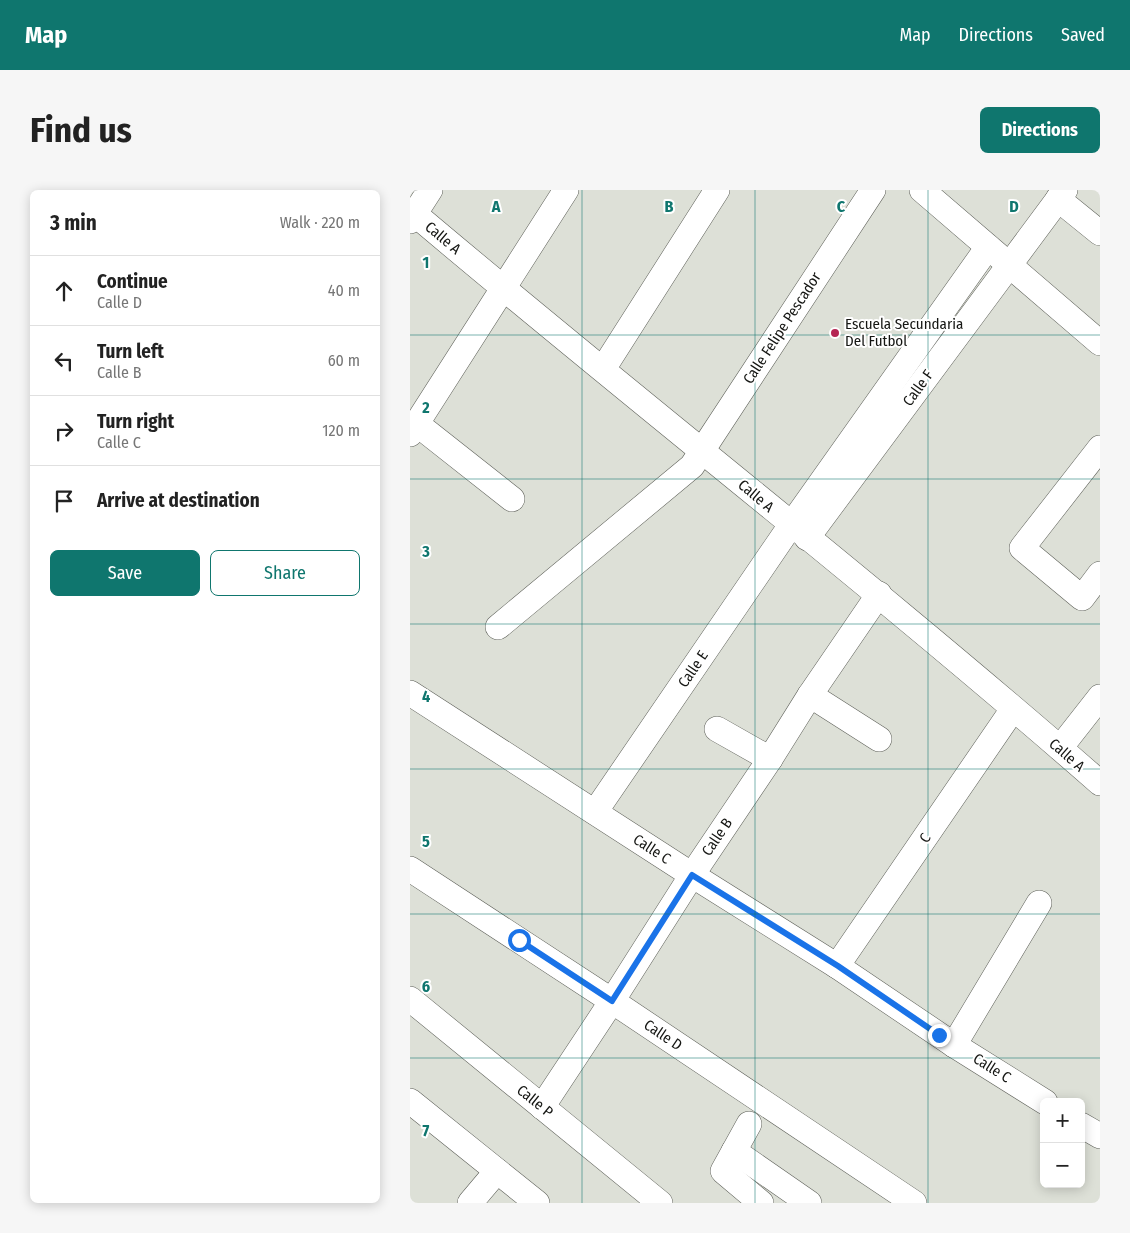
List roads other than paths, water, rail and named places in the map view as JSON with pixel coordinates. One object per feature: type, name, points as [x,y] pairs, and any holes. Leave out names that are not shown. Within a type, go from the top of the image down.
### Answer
[{"type":"street","points":[[412,215],[430,190]]},
{"type":"street","points":[[512,499],[413,429],[566,190]]},
{"type":"street","points":[[602,369],[717,190]]},
{"type":"street","name":"Calle Felipe Pescador","points":[[498,627],[697,458],[872,190]]},
{"type":"street","points":[[922,190],[1100,343]]},
{"type":"street","points":[[1062,194],[1100,234]]},
{"type":"street","name":"Calle F","points":[[799,531],[1062,194]]},
{"type":"street","name":"Calle A","points":[[412,215],[602,369],[697,458],[799,531],[878,594],[1100,783]]},
{"type":"street","name":"Calle F","points":[[799,531],[988,247]]},
{"type":"street","points":[[1100,448],[1022,548],[1082,598],[1100,574]]},
{"type":"street","name":"Calle E","points":[[595,812],[799,531]]},
{"type":"street","name":"Calle B","points":[[542,1107],[692,875],[878,594]]},
{"type":"street","name":"Calle C","points":[[410,693],[692,875],[838,966],[954,1045],[1040,1099]]},
{"type":"street","points":[[810,695],[879,739]]},
{"type":"street","points":[[1060,748],[1100,696]]},
{"type":"street","name":"C","points":[[838,966],[1014,709]]},
{"type":"street","points":[[717,729],[770,759]]},
{"type":"street","name":"Calle D","points":[[410,869],[612,1001],[914,1203]]},
{"type":"street","points":[[954,1045],[1039,903]]},
{"type":"street","name":"Calle P","points":[[410,999],[660,1203]]},
{"type":"street","points":[[410,1101],[537,1203]]},
{"type":"street","points":[[749,1124],[723,1171],[761,1203]]},
{"type":"street","points":[[1085,1127],[1100,1136]]},
{"type":"street","points":[[734,1151],[809,1203]]},
{"type":"street","points":[[470,1203],[497,1171]]},
{"type":"place","name":"Escuela Secundaria Del Futbol","points":[[835,333]]}]
